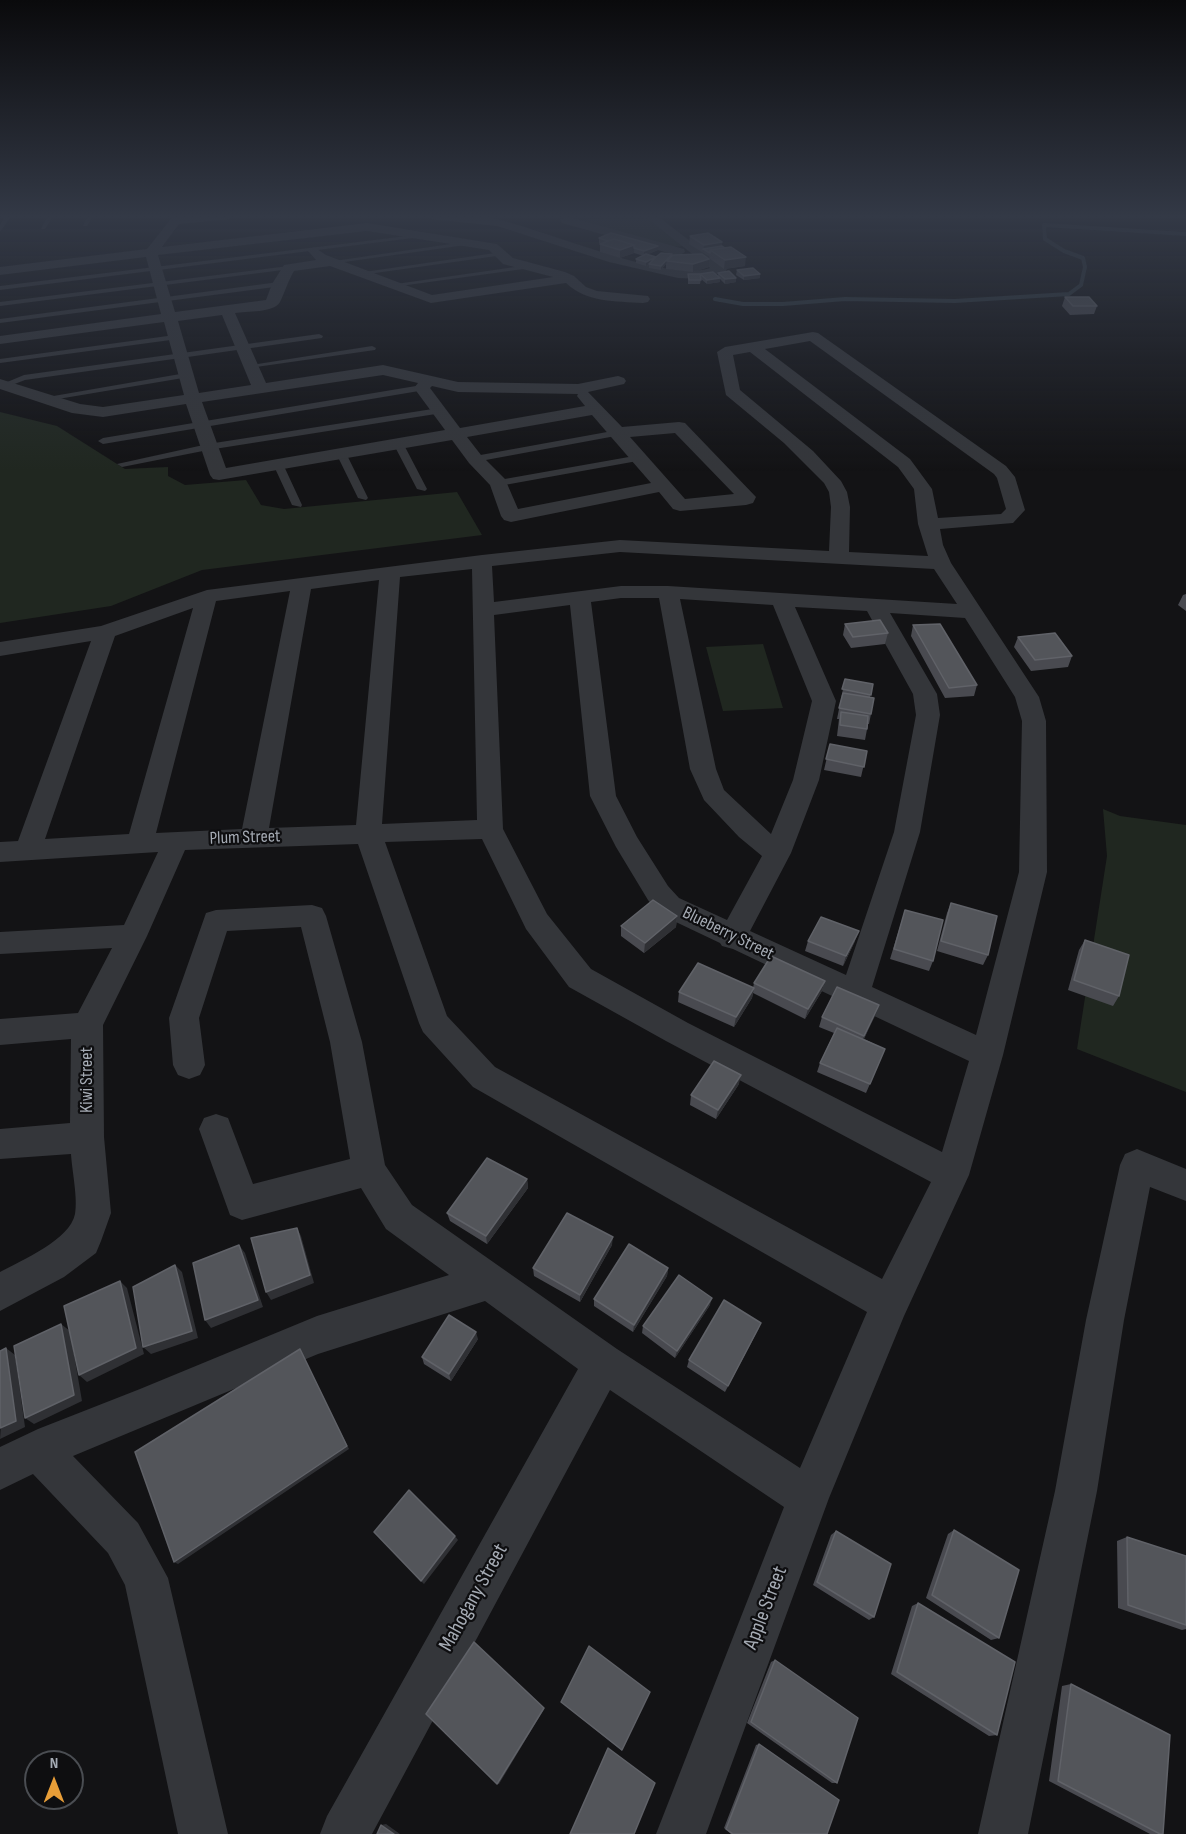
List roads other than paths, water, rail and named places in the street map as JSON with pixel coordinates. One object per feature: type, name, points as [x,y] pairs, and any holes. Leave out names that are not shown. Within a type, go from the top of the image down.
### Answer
[{"type":"street","points":[[166,301],[200,423],[219,475],[597,409]]},
{"type":"street","points":[[0,340],[227,310],[273,301]]},
{"type":"street","points":[[227,310],[249,366],[261,389]]},
{"type":"street","points":[[839,556],[838,492],[826,471],[732,392],[725,352],[813,336],[1000,470],[1006,477],[1016,510],[1006,519],[928,524]]},
{"type":"street","name":"Apple Street","points":[[681,1834],[808,1498],[890,1304],[952,1175],[987,1055],[1033,872],[1034,721],[1027,697],[941,563],[933,545],[923,489],[904,463],[753,347]]},
{"type":"street","points":[[2,385],[95,412],[382,370],[425,384],[469,387],[578,389],[618,381]]},
{"type":"street","points":[[425,384],[439,411],[475,459],[499,483],[511,516],[663,486]]},
{"type":"street","points":[[578,389],[680,505],[744,500],[747,497],[679,427],[618,433]]},
{"type":"street","points":[[0,650],[105,632],[207,596],[390,572],[620,546],[698,539],[839,556],[941,563]]},
{"type":"street","points":[[482,561],[490,829],[536,921],[580,978],[687,1038],[952,1175]]},
{"type":"street","points":[[390,572],[368,833],[434,1023],[484,1077],[890,1304]]},
{"type":"street","points":[[254,838],[302,583]]},
{"type":"street","points":[[482,610],[621,592],[668,592],[974,612]]},
{"type":"street","points":[[668,592],[703,769],[713,794],[747,830],[777,853]]},
{"type":"street","points":[[140,843],[207,596]]},
{"type":"street","name":"Blueberry Street","points":[[580,598],[603,796],[625,840],[669,906],[732,938],[987,1055]]},
{"type":"street","points":[[732,938],[777,853],[806,780],[824,701],[782,601]]},
{"type":"street","points":[[855,993],[907,832],[928,715],[925,694],[875,606]]},
{"type":"street","points":[[28,850],[105,632]]},
{"type":"street","name":"Plum Street","points":[[0,852],[176,841],[490,829]]},
{"type":"street","name":"Kiwi Street","points":[[0,1292],[51,1264],[83,1241],[93,1213],[87,1137],[87,1025],[133,936],[176,841]]},
{"type":"street","points":[[189,1065],[184,1018],[216,921],[312,916],[346,1042],[369,1170],[399,1216],[603,1363],[808,1498]]},
{"type":"street","points":[[0,943],[133,936]]},
{"type":"street","points":[[0,1032],[87,1025]]},
{"type":"street","points":[[216,1129],[242,1203],[369,1170]]},
{"type":"street","points":[[0,1144],[87,1137]]},
{"type":"street","points":[[1003,1834],[1076,1491],[1105,1320],[1137,1165],[1186,1185]]},
{"type":"street","points":[[0,1469],[38,1449],[141,1409],[317,1335],[488,1281]]},
{"type":"street","name":"Mahogany Street","points":[[345,1834],[603,1363]]},
{"type":"street","points":[[38,1449],[123,1538],[146,1578],[203,1834]]},
{"type":"lane","points":[[0,304],[19,301]]},
{"type":"lane","points":[[0,321],[154,301]]},
{"type":"lane","points":[[2,385],[24,378],[319,336]]},
{"type":"lane","points":[[0,361],[175,337]]},
{"type":"lane","points":[[249,366],[372,348]]},
{"type":"lane","points":[[46,398],[186,375]]},
{"type":"lane","points":[[103,441],[425,384]]},
{"type":"lane","points":[[122,464],[208,447],[439,411]]},
{"type":"lane","points":[[475,459],[618,433]]},
{"type":"lane","points":[[398,443],[422,489]]},
{"type":"lane","points":[[341,453],[363,498]]},
{"type":"lane","points":[[499,483],[640,458]]},
{"type":"lane","points":[[278,464],[297,505]]},
{"type":"waterway","points":[[724,301],[743,304],[825,301]]},
{"type":"waterway","points":[[932,301],[962,301]]}]
